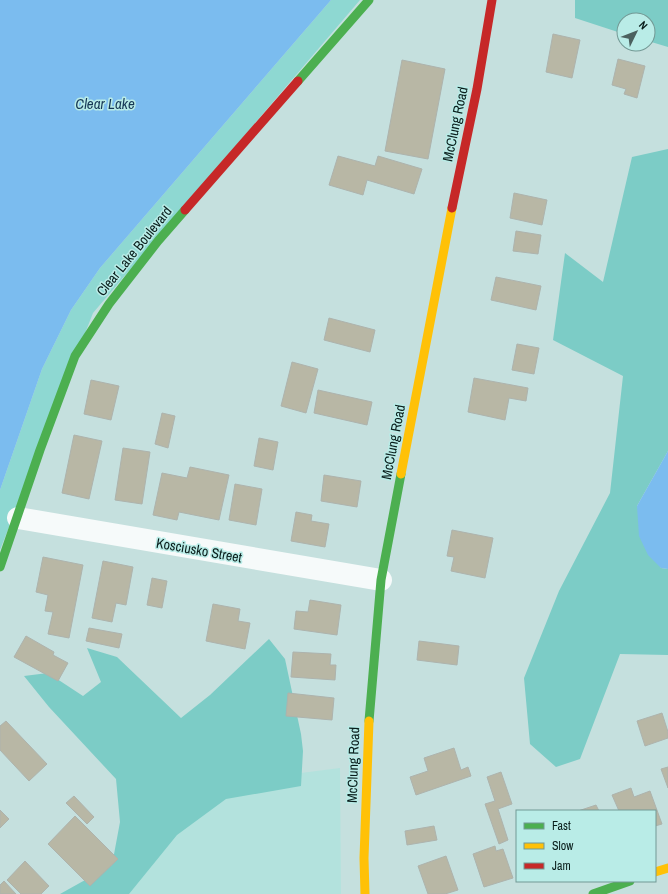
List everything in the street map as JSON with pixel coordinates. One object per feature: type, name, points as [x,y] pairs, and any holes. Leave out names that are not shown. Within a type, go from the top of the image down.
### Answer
[{"type":"street","name":"Clear Lake Boulevard","points":[[0,567],[62,387],[75,356],[96,322],[130,275],[158,241],[369,0]]},
{"type":"street","name":"McClung Road","points":[[365,894],[364,858],[368,729],[381,580],[477,90],[492,0]]},
{"type":"street","name":"Kosciusko Street","points":[[18,518],[381,580]]},
{"type":"street","points":[[656,872],[668,868]]},
{"type":"street","points":[[593,894],[627,882]]},
{"type":"shaded area","points":[[331,0],[360,0],[93,313],[0,550],[0,490],[42,369],[71,310],[100,268]]},
{"type":"shaded area","points":[[575,0],[668,0],[668,47],[656,43],[656,12],[616,12],[616,31],[575,18]]},
{"type":"shaded area","points":[[668,149],[668,451],[637,506],[661,568],[668,569],[668,655],[620,654],[580,759],[556,767],[530,744],[524,678],[559,591],[610,493],[623,376],[553,340],[565,253],[603,282],[632,157]]},
{"type":"shaded area","points":[[269,639],[285,659],[301,734],[303,751],[301,786],[226,799],[177,835],[129,894],[60,894],[112,865],[120,822],[116,779],[49,707],[24,676],[48,673],[83,696],[101,682],[87,648],[117,657],[181,718],[210,695]]},
{"type":"shaded area","points":[[340,768],[341,894],[108,894],[216,784]]},
{"type":"water","name":"Clear Lake","points":[[0,0],[331,0],[100,268],[71,310],[42,369],[0,490]]},
{"type":"water","points":[[668,451],[668,569],[661,568],[648,555],[639,536],[637,506]]},
{"type":"building","points":[[553,34],[580,40],[572,78],[546,72]]},
{"type":"building","points":[[618,59],[645,66],[637,98],[624,94],[626,89],[612,85]]},
{"type":"building","points":[[402,60],[445,69],[428,159],[385,151]]},
{"type":"building","points":[[338,156],[375,166],[378,156],[422,169],[414,194],[367,180],[363,195],[329,185]]},
{"type":"building","points":[[514,193],[547,200],[542,225],[510,218]]},
{"type":"building","points":[[516,231],[541,235],[538,254],[513,251]]},
{"type":"building","points":[[496,277],[541,286],[536,310],[491,300]]},
{"type":"building","points":[[329,318],[375,330],[370,352],[324,340]]},
{"type":"building","points":[[517,344],[539,348],[534,374],[512,370]]},
{"type":"building","points":[[292,362],[318,369],[306,413],[281,406]]},
{"type":"building","points":[[474,378],[528,388],[526,401],[509,398],[505,420],[468,412]]},
{"type":"building","points":[[91,380],[119,386],[111,420],[84,414]]},
{"type":"building","points":[[318,390],[372,402],[367,425],[314,413]]},
{"type":"building","points":[[162,413],[175,416],[168,448],[155,444]]},
{"type":"building","points":[[74,435],[102,441],[89,499],[62,493]]},
{"type":"building","points":[[259,438],[278,442],[273,470],[254,466]]},
{"type":"building","points":[[123,448],[150,452],[142,504],[115,500]]},
{"type":"building","points":[[190,467],[229,475],[219,520],[179,512],[177,520],[153,515],[162,473],[187,478]]},
{"type":"building","points":[[324,475],[361,481],[357,507],[321,501]]},
{"type":"building","points":[[235,484],[262,489],[256,525],[229,520]]},
{"type":"building","points":[[296,512],[312,515],[311,521],[329,524],[325,547],[291,541]]},
{"type":"building","points":[[452,530],[493,538],[485,578],[451,571],[454,557],[447,556]]},
{"type":"building","points":[[43,557],[83,565],[69,638],[48,634],[53,612],[45,611],[48,595],[36,592]]},
{"type":"building","points":[[103,561],[133,567],[126,605],[116,603],[112,622],[92,618]]},
{"type":"building","points":[[152,578],[167,581],[162,608],[147,605]]},
{"type":"building","points":[[310,600],[341,605],[337,635],[294,629],[296,611],[308,612]]},
{"type":"building","points":[[213,604],[240,609],[238,621],[250,623],[245,649],[206,641]]},
{"type":"building","points":[[89,628],[122,634],[119,648],[86,641]]},
{"type":"building","points":[[26,636],[54,652],[53,655],[68,663],[58,681],[14,657]]},
{"type":"building","points":[[419,641],[459,646],[457,665],[417,660]]},
{"type":"building","points":[[293,652],[331,654],[330,665],[336,665],[335,680],[291,677]]},
{"type":"building","points":[[288,693],[334,698],[332,720],[286,716]]},
{"type":"building","points":[[662,713],[668,732],[668,738],[645,746],[637,721]]},
{"type":"building","points":[[6,721],[47,764],[29,781],[0,750],[0,726]]},
{"type":"building","points":[[454,748],[461,770],[468,767],[471,776],[416,795],[410,777],[428,771],[424,758]]},
{"type":"building","points":[[668,767],[668,788],[661,769]]},
{"type":"building","points":[[501,772],[512,804],[498,809],[508,840],[499,844],[485,804],[495,801],[487,777]]},
{"type":"building","points":[[631,788],[634,797],[650,791],[662,824],[656,826],[656,810],[619,810],[612,795]]},
{"type":"building","points":[[74,796],[94,817],[87,824],[66,803]]},
{"type":"building","points":[[596,805],[598,810],[581,810]]},
{"type":"building","points":[[0,810],[9,819],[0,828]]},
{"type":"building","points":[[75,816],[118,859],[90,886],[48,844]]},
{"type":"building","points":[[434,826],[437,840],[407,845],[405,831]]},
{"type":"building","points":[[495,846],[496,851],[503,849],[513,878],[484,887],[473,854]]},
{"type":"building","points":[[446,856],[458,890],[445,894],[428,894],[418,866]]},
{"type":"building","points":[[25,861],[49,886],[41,894],[21,894],[7,880]]},
{"type":"building","points":[[4,881],[16,894],[0,894],[0,885]]},
{"type":"traffic: fast","points":[[298,81],[369,0]]},
{"type":"traffic: fast","points":[[0,567],[40,450],[75,356],[109,304],[158,241],[185,210]]},
{"type":"traffic: fast","points":[[369,721],[381,580],[401,474]]},
{"type":"traffic: fast","points":[[593,894],[627,882]]},
{"type":"traffic: slow","points":[[401,474],[452,208]]},
{"type":"traffic: slow","points":[[365,894],[364,858],[369,721]]},
{"type":"traffic: slow","points":[[656,872],[668,868]]},
{"type":"traffic: jam","points":[[452,208],[477,89],[492,0]]},
{"type":"traffic: jam","points":[[185,210],[298,81]]}]
